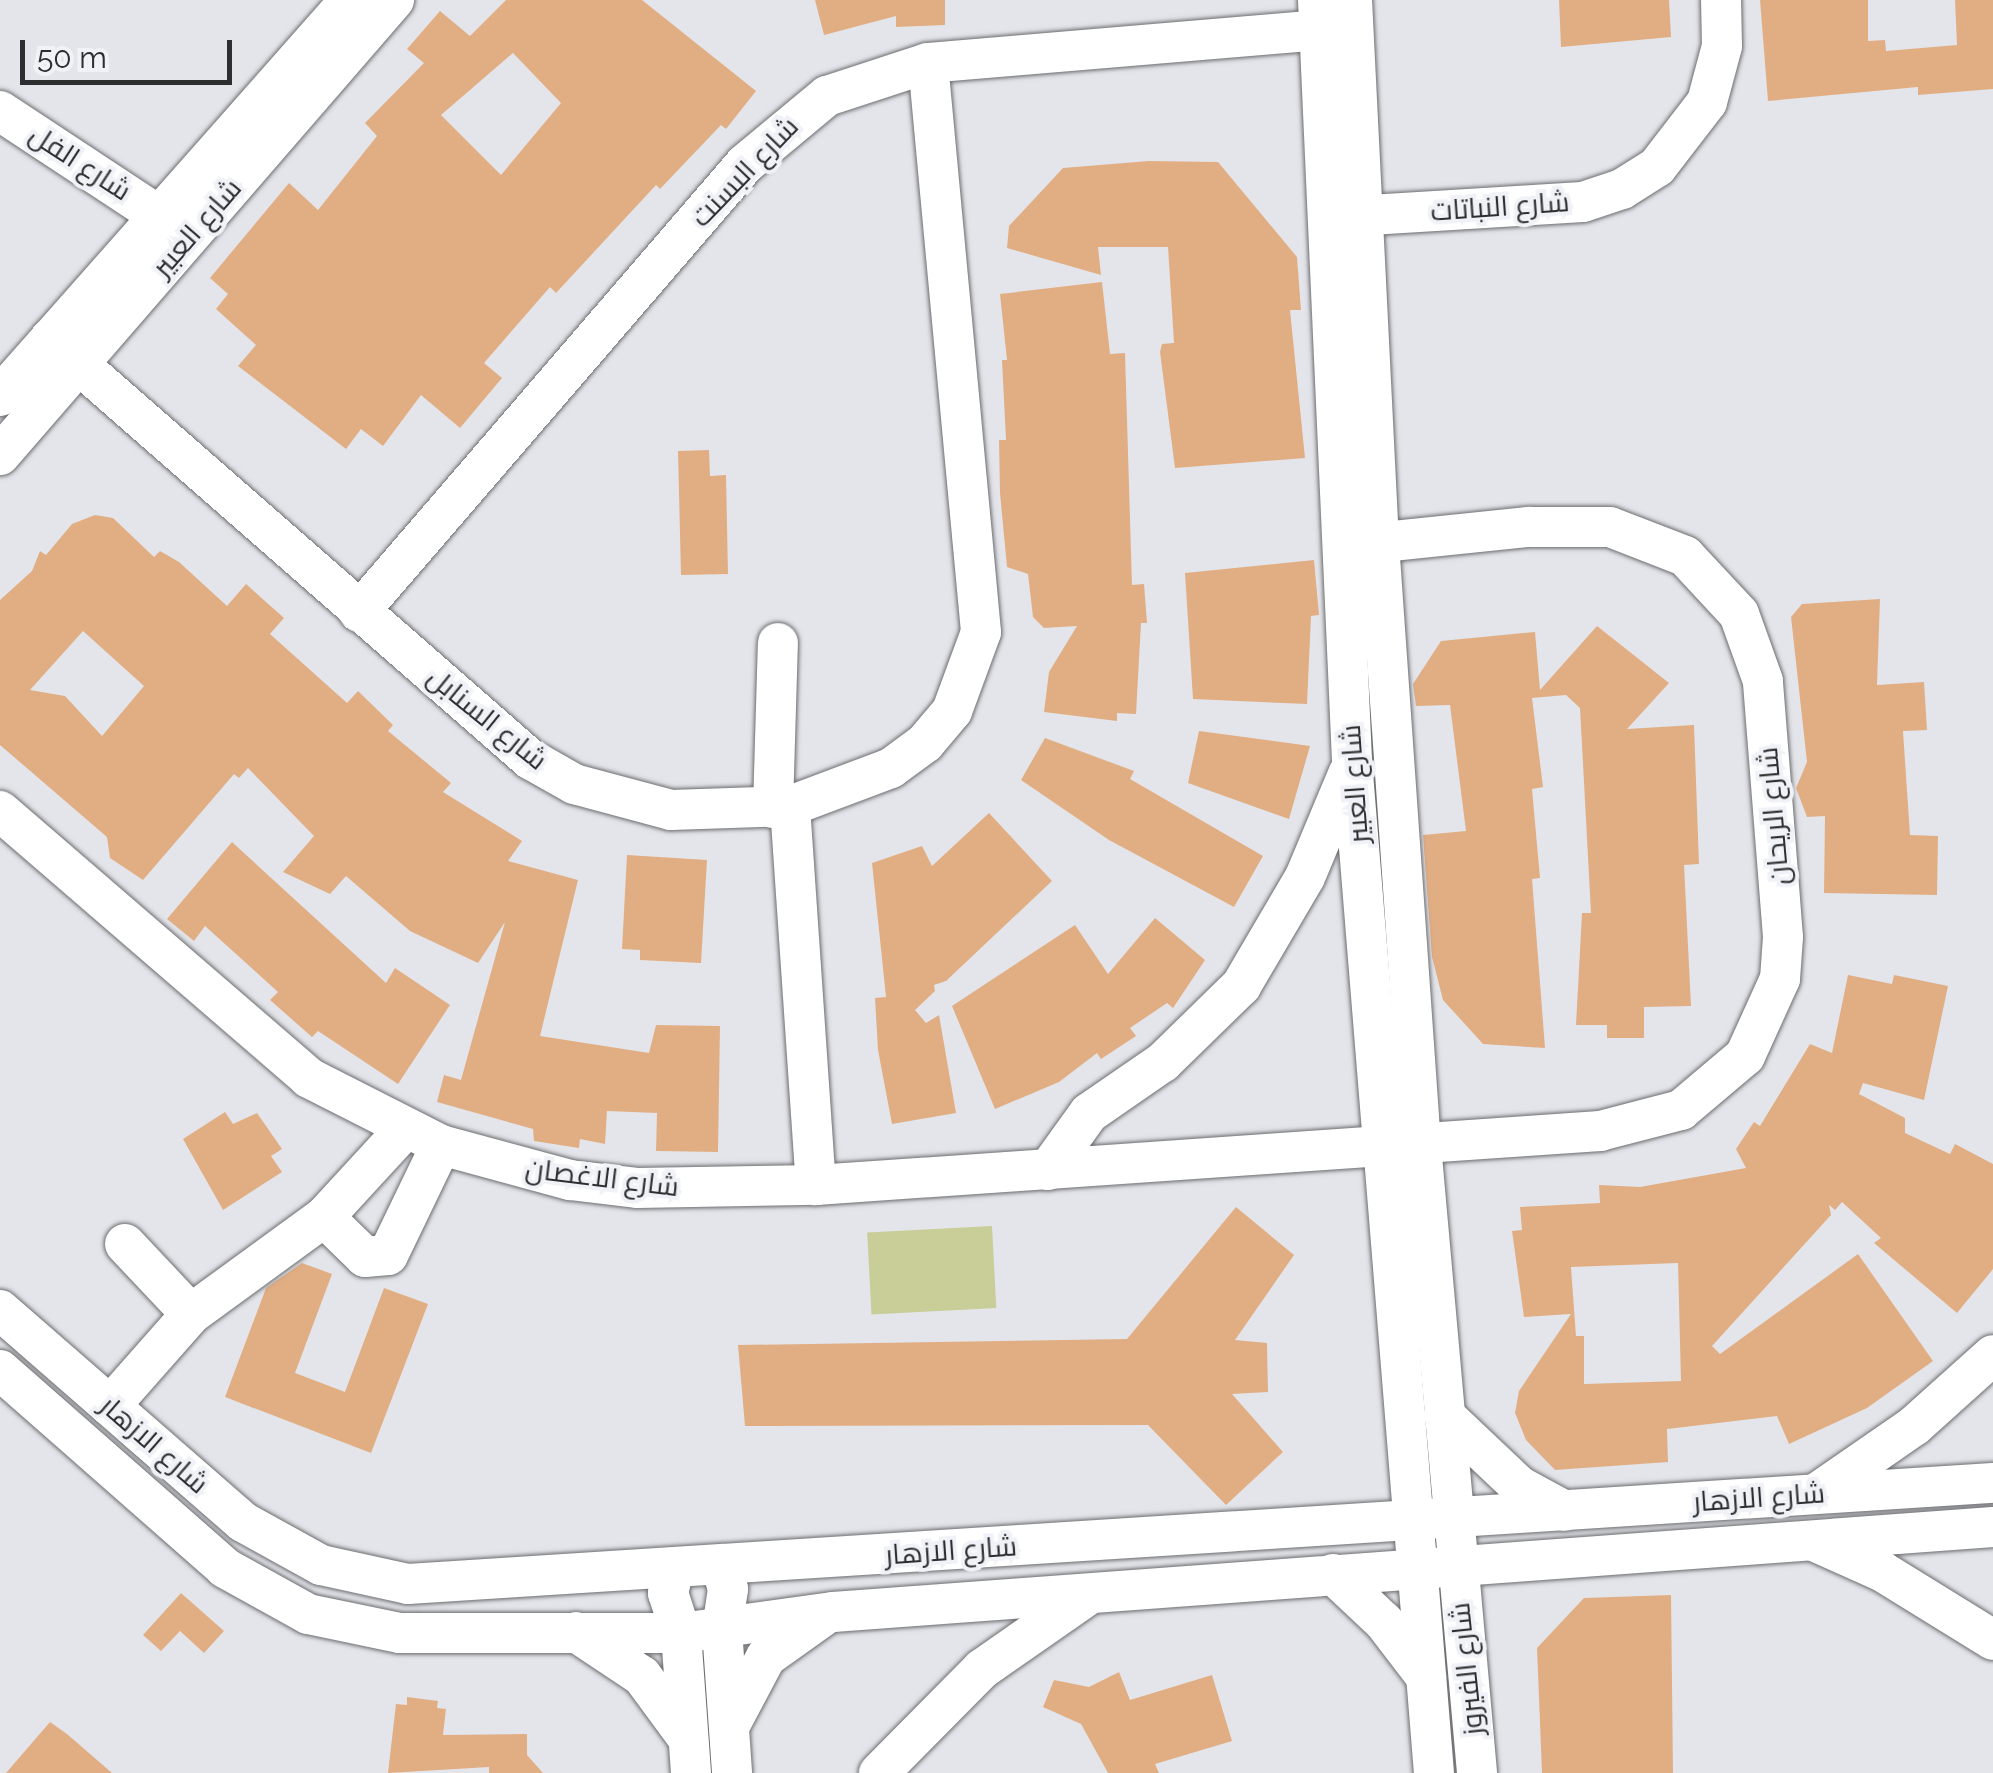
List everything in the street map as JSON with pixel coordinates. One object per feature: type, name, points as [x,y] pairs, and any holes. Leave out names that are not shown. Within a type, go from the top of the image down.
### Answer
[{"type":"street","name":"شارع العبير","points":[[0,455],[159,216],[350,0]]},
{"type":"street","name":"شارع العبير","points":[[0,396],[65,352],[394,0]]},
{"type":"street","name":"شارع النباتات","points":[[1345,216],[1582,202],[1622,190],[1667,157],[1707,102],[1722,46],[1721,0]]},
{"type":"street","name":"شارع العبير","points":[[1336,14],[1361,544],[1402,1146],[1437,1566]]},
{"type":"street","name":"شارع البسنت","points":[[359,612],[783,126],[827,96],[928,63],[1336,14]]},
{"type":"street","name":"شارع السنابل","points":[[65,352],[530,759],[574,784],[671,810],[781,807],[891,768],[924,743],[952,711],[981,632],[928,63]]},
{"type":"street","name":"شارع الفل","points":[[0,111],[159,216]]},
{"type":"street","name":"شارع الريحان","points":[[1361,544],[1528,527],[1610,527],[1649,537],[1715,582],[1739,614],[1763,682],[1784,937],[1780,979],[1745,1056],[1681,1110],[1600,1131],[1402,1146]]},
{"type":"street","name":"شارع العبير","points":[[1361,544],[1352,761],[1402,1146],[1444,1415],[1433,1520]]},
{"type":"street","points":[[778,643],[781,807],[816,1185]]},
{"type":"street","points":[[1048,1170],[1089,1113],[1163,1062],[1241,986],[1305,878],[1352,761]]},
{"type":"street","name":"شارع الاغصان","points":[[0,812],[264,1046],[422,1137],[504,1166],[637,1188],[816,1185],[1402,1146]]},
{"type":"street","points":[[324,1217],[365,1257],[388,1254],[422,1137]]},
{"type":"street","points":[[110,1406],[191,1314],[324,1217],[422,1137]]},
{"type":"street","points":[[124,1244],[191,1314]]},
{"type":"street","name":"شارع الازهار","points":[[0,1310],[244,1522],[321,1565],[364,1578],[452,1584],[1993,1482]]},
{"type":"street","points":[[1816,1494],[1914,1426],[1993,1355]]},
{"type":"street","name":"شارع الازهار","points":[[0,1370],[225,1568],[293,1607],[354,1627],[400,1633],[681,1633],[833,1612],[1993,1528]]},
{"type":"street","points":[[1444,1415],[1519,1486],[1564,1511]]},
{"type":"street","points":[[1812,1540],[1883,1572],[1993,1640]]},
{"type":"street","points":[[721,1566],[729,1609],[722,1628],[732,1773]]},
{"type":"street","name":"شارع الفيروز","points":[[1434,1773],[1426,1677],[1437,1566]]},
{"type":"street","name":"شارع الفيروز","points":[[1437,1566],[1477,1773]]},
{"type":"street","points":[[674,1570],[669,1604],[681,1633],[690,1757]]},
{"type":"street","points":[[1333,1574],[1384,1622],[1426,1677]]},
{"type":"street","points":[[879,1773],[982,1669],[1092,1592]]},
{"type":"street","points":[[729,1729],[743,1690],[766,1656],[833,1612]]},
{"type":"street","points":[[576,1632],[642,1676],[690,1757]]},
{"type":"green space","points":[[992,1226],[996,1308],[871,1314],[867,1233]]},
{"type":"building","points":[[506,0],[642,0],[756,91],[726,129],[721,125],[660,189],[656,185],[556,293],[550,287],[484,363],[502,378],[460,428],[421,395],[383,446],[361,429],[346,449],[238,366],[256,345],[216,309],[228,294],[210,278],[289,183],[318,210],[377,136],[365,123],[424,63],[407,49],[440,11],[470,36]],"holes":[[[513,53],[561,103],[501,175],[441,115]]]},
{"type":"building","points":[[815,0],[945,0],[945,25],[896,27],[896,16],[824,35]]},
{"type":"building","points":[[1559,0],[1669,0],[1671,37],[1561,47]]},
{"type":"building","points":[[1760,0],[1868,0],[1868,41],[1885,40],[1886,51],[1957,45],[1955,0],[1993,0],[1993,89],[1918,95],[1918,87],[1768,101]]},
{"type":"building","points":[[1149,161],[1218,162],[1297,257],[1301,310],[1290,310],[1305,458],[1175,468],[1160,352],[1162,344],[1174,343],[1168,247],[1098,247],[1101,275],[1007,248],[1009,226],[1063,168]]},
{"type":"building","points":[[1102,282],[1110,354],[1125,353],[1132,585],[1144,584],[1147,623],[1141,623],[1136,714],[1117,713],[1117,721],[1044,712],[1049,672],[1077,626],[1044,628],[1033,617],[1028,574],[1007,567],[1000,493],[999,440],[1006,440],[1002,360],[1007,360],[1000,294]]},
{"type":"building","points":[[709,450],[710,476],[726,475],[728,574],[681,575],[678,451]]},
{"type":"building","points":[[95,515],[113,518],[154,557],[160,551],[179,562],[227,606],[246,584],[284,618],[270,634],[347,703],[358,691],[393,725],[388,731],[451,783],[443,792],[522,841],[508,861],[578,880],[540,1036],[649,1053],[656,1025],[720,1026],[718,1152],[656,1151],[657,1113],[607,1111],[605,1144],[580,1139],[579,1148],[534,1141],[533,1129],[437,1102],[444,1075],[461,1080],[505,922],[478,963],[410,931],[346,876],[330,894],[283,872],[314,836],[248,768],[239,778],[234,774],[143,880],[110,858],[107,837],[0,745],[0,600],[32,571],[40,551],[46,555],[72,524]],"holes":[[[83,631],[144,686],[102,736],[65,696],[30,690]]]},
{"type":"building","points":[[1314,560],[1319,615],[1311,616],[1307,704],[1193,699],[1185,573]]},
{"type":"building","points":[[1880,599],[1877,685],[1924,682],[1927,730],[1903,731],[1910,835],[1938,836],[1937,895],[1824,893],[1825,816],[1807,817],[1796,788],[1807,762],[1791,617],[1802,604]]},
{"type":"building","points":[[1597,626],[1669,683],[1627,729],[1694,725],[1699,864],[1684,865],[1691,1006],[1644,1007],[1644,1038],[1607,1038],[1607,1025],[1576,1025],[1582,913],[1591,913],[1580,708],[1566,695],[1532,698],[1543,787],[1532,789],[1540,878],[1532,879],[1545,1048],[1483,1044],[1443,1000],[1432,957],[1423,835],[1466,831],[1450,705],[1416,706],[1413,684],[1441,641],[1535,632],[1540,690]]},
{"type":"building","points":[[1199,731],[1310,746],[1289,819],[1188,783]]},
{"type":"building","points":[[1045,738],[1134,771],[1130,779],[1263,856],[1234,907],[1109,840],[1021,780]]},
{"type":"building","points":[[989,813],[1052,881],[946,981],[934,985],[935,991],[915,1010],[926,1023],[939,1015],[956,1113],[892,1124],[878,1050],[875,998],[886,997],[872,863],[922,846],[932,866]]},
{"type":"building","points":[[232,842],[386,983],[395,968],[450,1005],[398,1084],[318,1031],[312,1037],[270,1000],[278,992],[205,926],[194,941],[167,919]]},
{"type":"building","points":[[627,855],[707,860],[701,963],[640,960],[640,950],[622,949]]},
{"type":"building","points":[[1155,918],[1205,960],[1173,1008],[1167,1003],[1130,1028],[1136,1036],[1101,1059],[1097,1053],[1059,1082],[995,1109],[952,1006],[1075,925],[1108,974]]},
{"type":"building","points":[[1848,975],[1892,984],[1894,975],[1948,986],[1924,1100],[1863,1083],[1859,1094],[1905,1118],[1905,1133],[1950,1154],[1955,1144],[1993,1164],[1993,1269],[1957,1313],[1874,1243],[1881,1238],[1842,1202],[1835,1210],[1829,1205],[1831,1215],[1712,1346],[1720,1354],[1858,1254],[1933,1361],[1867,1408],[1789,1444],[1777,1416],[1667,1429],[1668,1462],[1555,1470],[1526,1440],[1515,1413],[1519,1391],[1571,1314],[1524,1317],[1512,1231],[1522,1230],[1520,1207],[1600,1203],[1599,1185],[1640,1187],[1746,1168],[1736,1149],[1754,1122],[1760,1126],[1810,1044],[1832,1053]],"holes":[[[1678,1263],[1681,1381],[1584,1384],[1584,1336],[1576,1336],[1571,1267]]]},
{"type":"building","points":[[225,1112],[233,1124],[257,1113],[282,1149],[271,1156],[282,1172],[223,1210],[183,1139]]},
{"type":"building","points":[[1236,1207],[1294,1255],[1235,1340],[1267,1343],[1268,1392],[1232,1394],[1283,1452],[1226,1505],[1148,1425],[745,1426],[738,1345],[1127,1339]]},
{"type":"building","points":[[302,1263],[332,1274],[295,1373],[345,1392],[384,1288],[428,1304],[371,1453],[225,1397],[266,1288]]},
{"type":"building","points":[[181,1593],[224,1631],[204,1653],[180,1631],[161,1651],[143,1635]]},
{"type":"building","points":[[1671,1595],[1673,1773],[1542,1773],[1537,1648],[1584,1598]]},
{"type":"building","points":[[1119,1672],[1130,1700],[1212,1675],[1232,1741],[1155,1764],[1159,1773],[1108,1773],[1081,1724],[1043,1707],[1054,1680],[1089,1687]]},
{"type":"building","points":[[407,1697],[438,1701],[437,1708],[446,1709],[443,1735],[527,1734],[527,1755],[543,1773],[489,1773],[489,1767],[388,1773],[396,1704],[407,1705]]},
{"type":"building","points":[[50,1722],[67,1734],[112,1773],[6,1773]]}]
